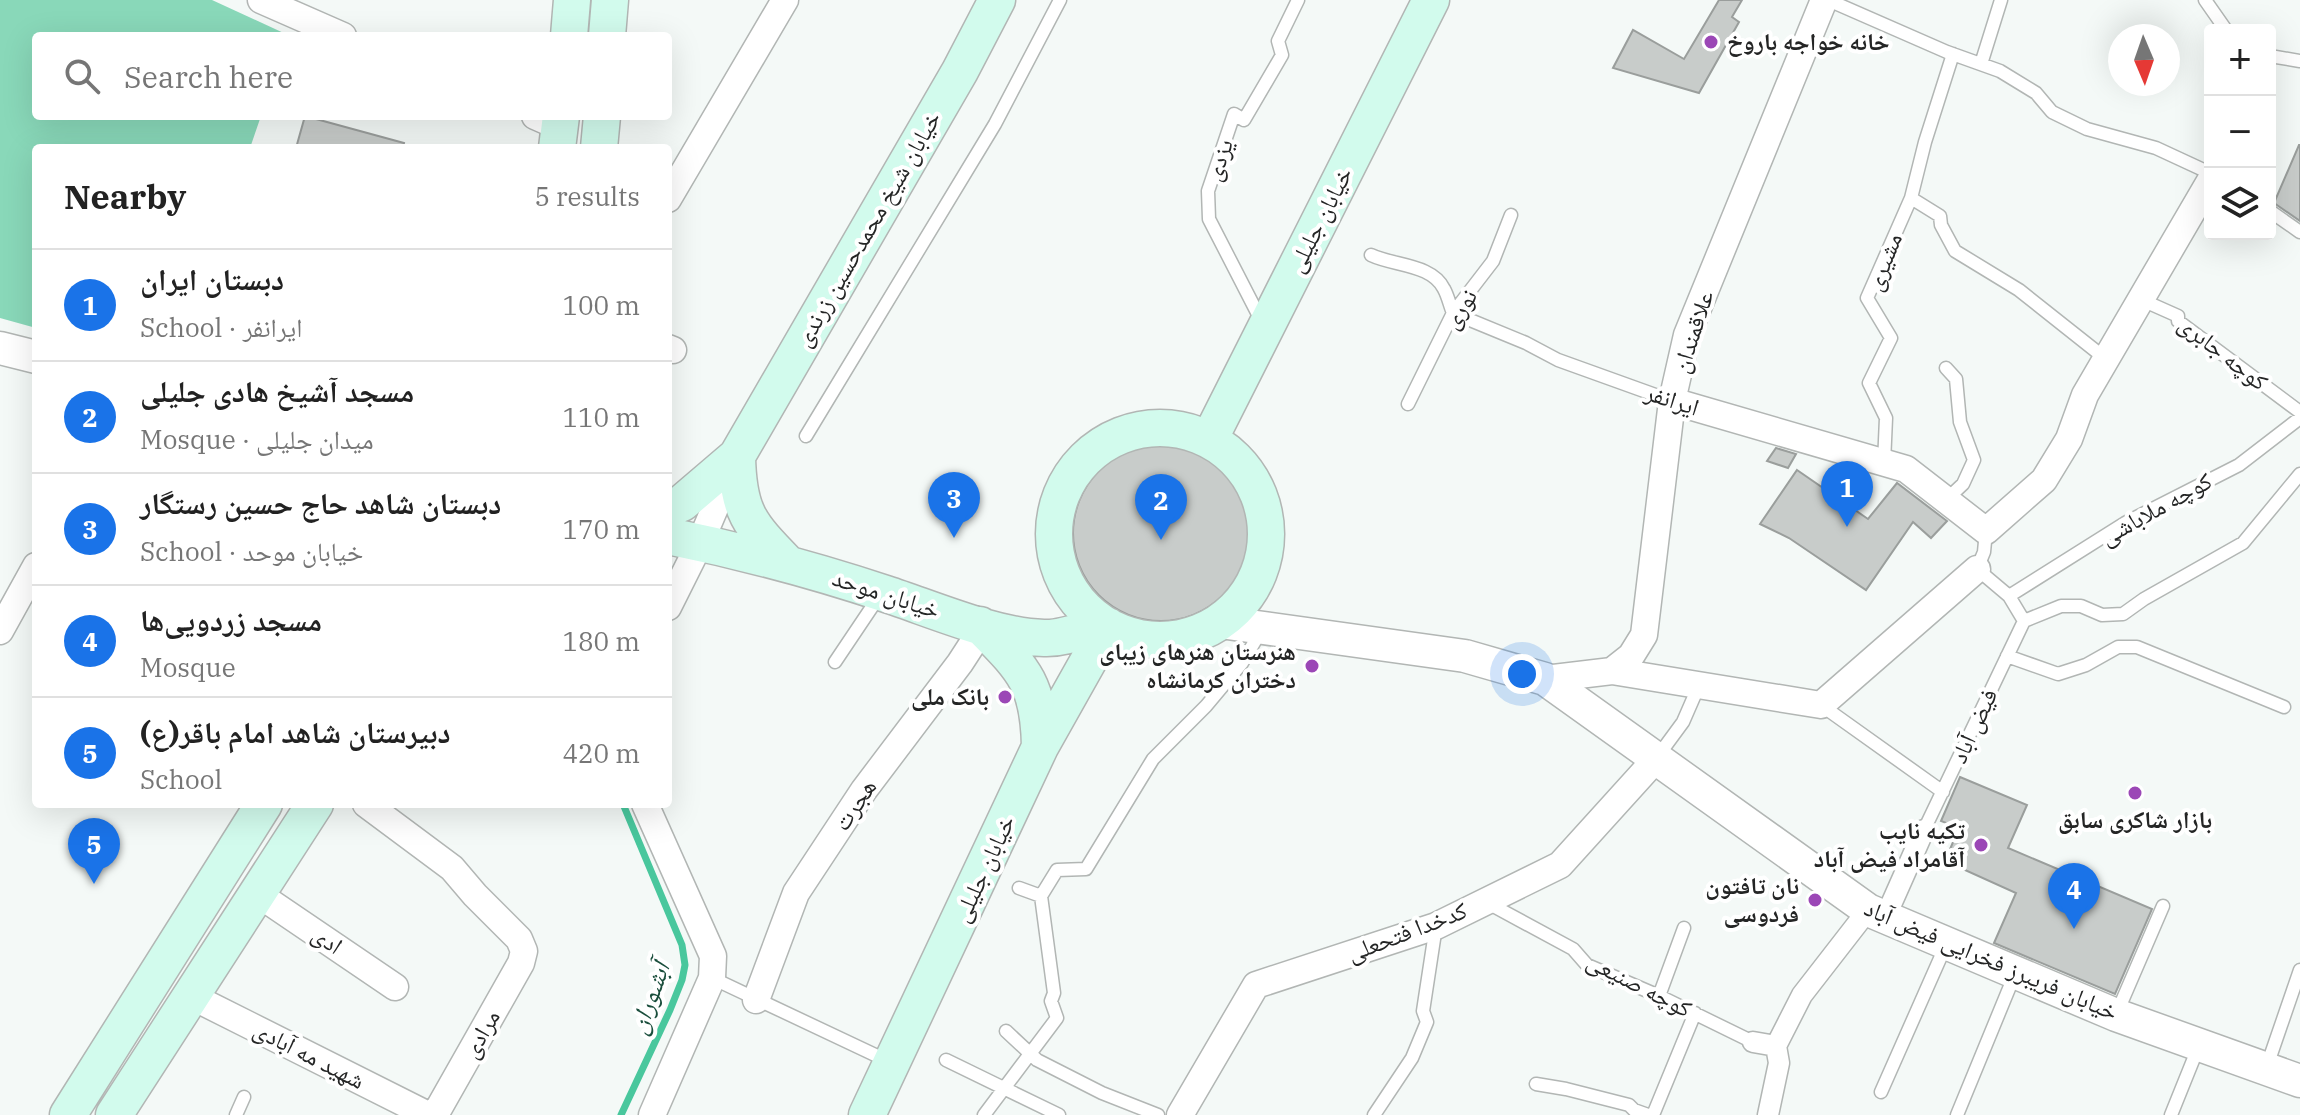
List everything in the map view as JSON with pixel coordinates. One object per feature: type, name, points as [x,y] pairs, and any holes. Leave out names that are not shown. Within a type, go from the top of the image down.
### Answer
[{"type":"main road","points":[[569,32],[572,0]]},
{"type":"main road","points":[[607,32],[610,0]]},
{"type":"main road","name":"خیابان شیخ محمدحسین زرندی","points":[[672,507],[682,503],[737,456],[960,71],[997,0]]},
{"type":"main road","name":"خیابان جلیلی","points":[[1209,440],[1431,0]]},
{"type":"main road","points":[[599,144],[602,120]]},
{"type":"main road","points":[[1148,429],[1179,430],[1209,440],[1235,458],[1254,483],[1265,512],[1267,544],[1259,574],[1243,601],[1220,622],[1192,636],[1161,640],[1131,636],[1106,625],[1073,595],[1059,567],[1054,536],[1058,506],[1070,477],[1091,453],[1118,437],[1148,429]]},
{"type":"main road","points":[[737,456],[743,509],[757,532],[787,563]]},
{"type":"main road","name":"خیابان موحد","points":[[684,539],[787,563],[980,625],[1046,638],[1106,625]]},
{"type":"main road","points":[[980,625],[1025,675],[1038,706],[1040,747]]},
{"type":"main road","name":"خیابان جلیلی","points":[[867,1115],[1040,747],[1106,625]]},
{"type":"main road","points":[[68,1115],[261,808]]},
{"type":"main road","points":[[114,1115],[312,808]]},
{"type":"street","points":[[261,0],[301,9],[337,32]]},
{"type":"street","points":[[672,192],[785,0]]},
{"type":"street","name":"علاقمندان","points":[[1612,671],[1631,656],[1644,635],[1672,401],[1687,335],[1826,0]]},
{"type":"street","points":[[1986,531],[2044,480],[2069,439],[2085,395],[2204,192]]},
{"type":"street","points":[[0,348],[32,356]]},
{"type":"street","name":"ایرانفر","points":[[1672,401],[1906,469],[1986,531]]},
{"type":"street","points":[[672,590],[684,539],[737,456]]},
{"type":"street","points":[[1545,679],[1612,671],[1821,705],[1977,569]]},
{"type":"street","points":[[0,631],[32,573]]},
{"type":"street","name":"خیابان فریبرز فخرایی فیض آباد","points":[[1220,622],[1465,656],[1545,679],[1877,914],[2116,1015],[2300,1081]]},
{"type":"street","name":"هجرت","points":[[756,1000],[796,893],[864,790],[960,663],[980,625]]},
{"type":"street","name":"کدخدا فتحعلی","points":[[1180,1115],[1256,985],[1436,926],[1560,865],[1656,759]]},
{"type":"street","name":"مرادی","points":[[371,808],[452,868],[519,939],[524,951],[521,963],[435,1115]]},
{"type":"street","points":[[647,808],[713,956],[712,978],[652,1115]]},
{"type":"street","points":[[1768,1115],[1779,1063],[1776,1046],[1802,995],[1877,914],[1924,830]]},
{"type":"street","name":"ادی","points":[[258,894],[395,987]]},
{"type":"street","name":"شهید مه آبادی","points":[[189,995],[428,1115]]},
{"type":"street","points":[[1753,1042],[1776,1046]]},
{"type":"lane","points":[[806,436],[995,124],[1060,0]]},
{"type":"lane","points":[[1826,0],[2000,71],[2036,93],[2052,112],[2087,129],[2156,148],[2204,170]]},
{"type":"lane","points":[[1981,64],[2001,0]]},
{"type":"lane","points":[[2205,0],[2219,24]]},
{"type":"lane","name":"یزدی","points":[[1266,328],[1209,219],[1208,191],[1234,114],[1244,120],[1282,55],[1278,41],[1293,2]]},
{"type":"lane","name":"مشیری","points":[[1884,463],[1886,418],[1869,383],[1891,338],[1867,298],[1911,198],[1953,54]]},
{"type":"lane","points":[[2276,57],[2300,61]]},
{"type":"lane","points":[[1911,198],[1940,216],[1941,225],[1955,251],[2019,290],[2106,359]]},
{"type":"lane","name":"نوری","points":[[1408,404],[1453,313],[1493,261],[1511,215]]},
{"type":"lane","points":[[2276,215],[2300,232]]},
{"type":"lane","points":[[1371,255],[1387,263],[1422,268],[1444,288],[1453,313]]},
{"type":"lane","name":"کوچه جابری","points":[[2142,300],[2178,316],[2178,321],[2300,415]]},
{"type":"lane","name":"ایرانفر","points":[[1453,313],[1526,343],[1558,360],[1672,401]]},
{"type":"lane","points":[[1946,368],[1956,379],[1960,422],[1974,460],[1963,484],[1946,500]]},
{"type":"lane","name":"کوچه ملاباشی","points":[[2009,596],[2125,523],[2239,465],[2300,415]]},
{"type":"lane","points":[[1986,531],[1984,552],[1977,569],[2009,596],[2024,621],[2061,606],[2081,606],[2102,615],[2123,614],[2243,543],[2300,474]]},
{"type":"lane","points":[[835,662],[881,592]]},
{"type":"lane","name":"فیض آباد","points":[[1924,830],[2024,621]]},
{"type":"lane","points":[[984,1115],[1057,1018],[1051,1001],[1054,993],[1041,896],[1057,870],[1086,869],[1153,759],[1206,706],[1242,663],[1263,628]]},
{"type":"lane","points":[[2007,656],[2058,674],[2086,665],[2118,647],[2137,647],[2284,707]]},
{"type":"lane","points":[[1656,759],[1683,722],[1700,683]]},
{"type":"lane","points":[[1821,705],[1943,792]]},
{"type":"lane","points":[[1019,888],[1041,896]]},
{"type":"lane","name":"کوچه صنیعی","points":[[1486,902],[1573,949],[1587,965],[1753,1042]]},
{"type":"lane","points":[[2116,1015],[2163,906]]},
{"type":"lane","points":[[1374,1115],[1412,1058],[1427,1022],[1423,1011],[1436,926]]},
{"type":"lane","points":[[1659,996],[1684,928]]},
{"type":"lane","points":[[1881,1092],[1946,944]]},
{"type":"lane","points":[[2266,1069],[2300,970]]},
{"type":"lane","points":[[1957,1115],[2015,974]]},
{"type":"lane","points":[[712,978],[892,1063]]},
{"type":"lane","points":[[1536,1084],[1629,1105],[1650,1115],[1695,1013]]},
{"type":"lane","points":[[1006,1031],[1037,1060],[1102,1093],[1158,1115]]},
{"type":"lane","points":[[2171,1115],[2199,1046]]},
{"type":"lane","points":[[946,1060],[1059,1115]]},
{"type":"lane","points":[[236,1115],[244,1097]]},
{"type":"green space","points":[[0,0],[212,0],[281,32],[32,32],[32,120],[260,120],[251,144],[32,144],[32,327],[0,318]]},
{"type":"building","name":"خانه خواجه باروخ","points":[[1719,0],[1742,0],[1732,17],[1739,22],[1699,93],[1613,68],[1633,30],[1684,59]]},
{"type":"building","points":[[304,120],[320,120],[404,143],[404,144],[297,144]]},
{"type":"building","points":[[2300,145],[2300,221],[2276,204]]},
{"type":"building","points":[[1161,445],[1195,452],[1223,471],[1242,499],[1249,533],[1242,567],[1223,595],[1195,614],[1161,621],[1127,614],[1099,595],[1080,567],[1073,533],[1080,499],[1099,471],[1127,452]]},
{"type":"building","points":[[1776,448],[1796,454],[1788,468],[1767,461]]},
{"type":"building","points":[[1797,470],[1868,519],[1897,483],[1947,521],[1931,538],[1913,522],[1866,590],[1789,538],[1760,524]]},
{"type":"building","points":[[1960,777],[2027,805],[2008,848],[2152,909],[2115,994],[1994,943],[2016,893],[1945,861],[1959,828],[1941,821]]},
{"type":"waterway","name":"آبشوران","points":[[621,1115],[670,1010],[685,965],[682,945],[625,808]]},
{"type":"place","name":"خانه خواجه باروخ","points":[[1711,42]]},
{"type":"place","name":"دبستان ایران","points":[[1847,527]]},
{"type":"place","name":"دبستان شاهد حاج حسین رستگار","points":[[954,538]]},
{"type":"place","name":"مسجد آشیخ هادی جلیلی","points":[[1161,540]]},
{"type":"place","name":"هنرستان هنرهای زیبای دختران کرمانشاه","points":[[1312,666]]},
{"type":"place","name":"بانک ملی","points":[[1005,697]]},
{"type":"place","name":"بازار شاکری سابق","points":[[2135,793]]},
{"type":"place","name":"تکیه نایب آقامراد فیض آباد","points":[[1981,845]]},
{"type":"place","name":"دبیرستان شاهد امام باقر(ع)","points":[[94,884]]},
{"type":"place","name":"نان تافتون فردوسی","points":[[1815,900]]},
{"type":"place","name":"مسجد زردویی‌ها","points":[[2074,929]]}]
